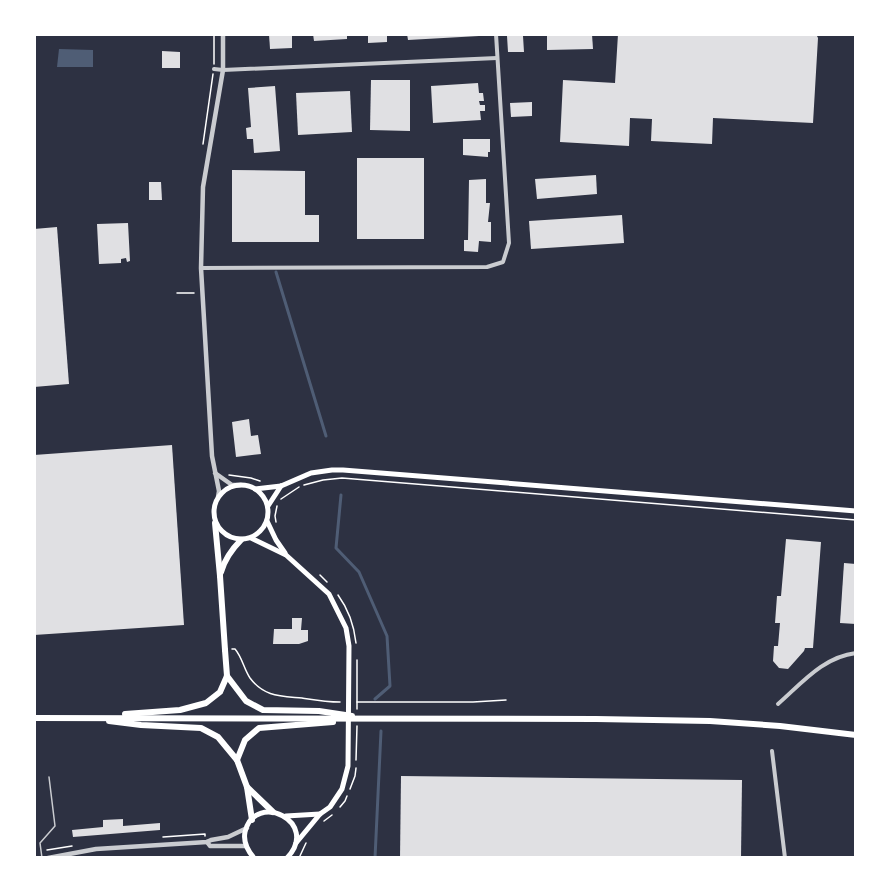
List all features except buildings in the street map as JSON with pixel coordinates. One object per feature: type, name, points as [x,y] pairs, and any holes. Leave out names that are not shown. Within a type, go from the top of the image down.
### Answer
[{"type":"main road","points":[[85,718],[180,710],[206,703],[220,692],[227,676],[214,507],[218,497],[230,487],[241,485],[255,489],[281,486],[311,473],[343,470],[855,511]]},
{"type":"main road","points":[[215,523],[225,536],[241,540],[251,538],[262,529],[267,521],[268,506],[281,486]]},
{"type":"main road","points":[[255,489],[263,496],[268,506]]},
{"type":"main road","points":[[267,521],[286,555],[328,594],[335,604],[346,628],[350,646],[348,766],[342,789],[330,807],[320,814],[296,843],[287,858]]},
{"type":"main road","points":[[251,538],[286,555]]},
{"type":"main road","points":[[220,576],[224,561],[241,540]]},
{"type":"main road","points":[[227,676],[246,701],[263,710],[319,711],[375,719]]},
{"type":"main road","points":[[34,718],[710,721],[855,735]]},
{"type":"main road","points":[[85,718],[141,725],[201,728],[218,737],[237,760],[247,787],[252,820]]},
{"type":"main road","points":[[237,760],[245,740],[259,728],[375,719]]},
{"type":"main road","points":[[247,787],[273,812]]},
{"type":"main road","points":[[251,856],[246,846],[247,828],[252,820],[263,813],[273,812],[285,816],[320,814]]},
{"type":"main road","points":[[285,816],[295,828],[296,843]]},
{"type":"street","points":[[218,497],[211,444],[201,268],[203,187],[223,70],[223,34]]},
{"type":"street","points":[[201,268],[488,267],[503,262],[509,243],[496,34]]},
{"type":"street","points":[[214,69],[497,58]]},
{"type":"street","points":[[215,473],[232,485],[241,485]]},
{"type":"street","points":[[778,704],[823,664],[842,655],[855,653]]},
{"type":"street","points":[[772,751],[785,858]]},
{"type":"street","points":[[48,858],[96,849],[207,843],[247,828]]},
{"type":"street","points":[[207,843],[210,846],[246,846]]},
{"type":"lane","points":[[42,858],[40,843],[55,826],[49,777]]},
{"type":"path","points":[[177,293],[203,294]]},
{"type":"path","points":[[280,500],[294,489],[313,482],[342,478],[855,520]]},
{"type":"water","points":[[59,49],[93,50],[93,67],[57,67]]},
{"type":"waterway","points":[[276,272],[326,436]]},
{"type":"waterway","points":[[341,495],[336,548],[359,572],[387,636],[390,686],[375,699]]},
{"type":"waterway","points":[[375,858],[381,731]]}]
